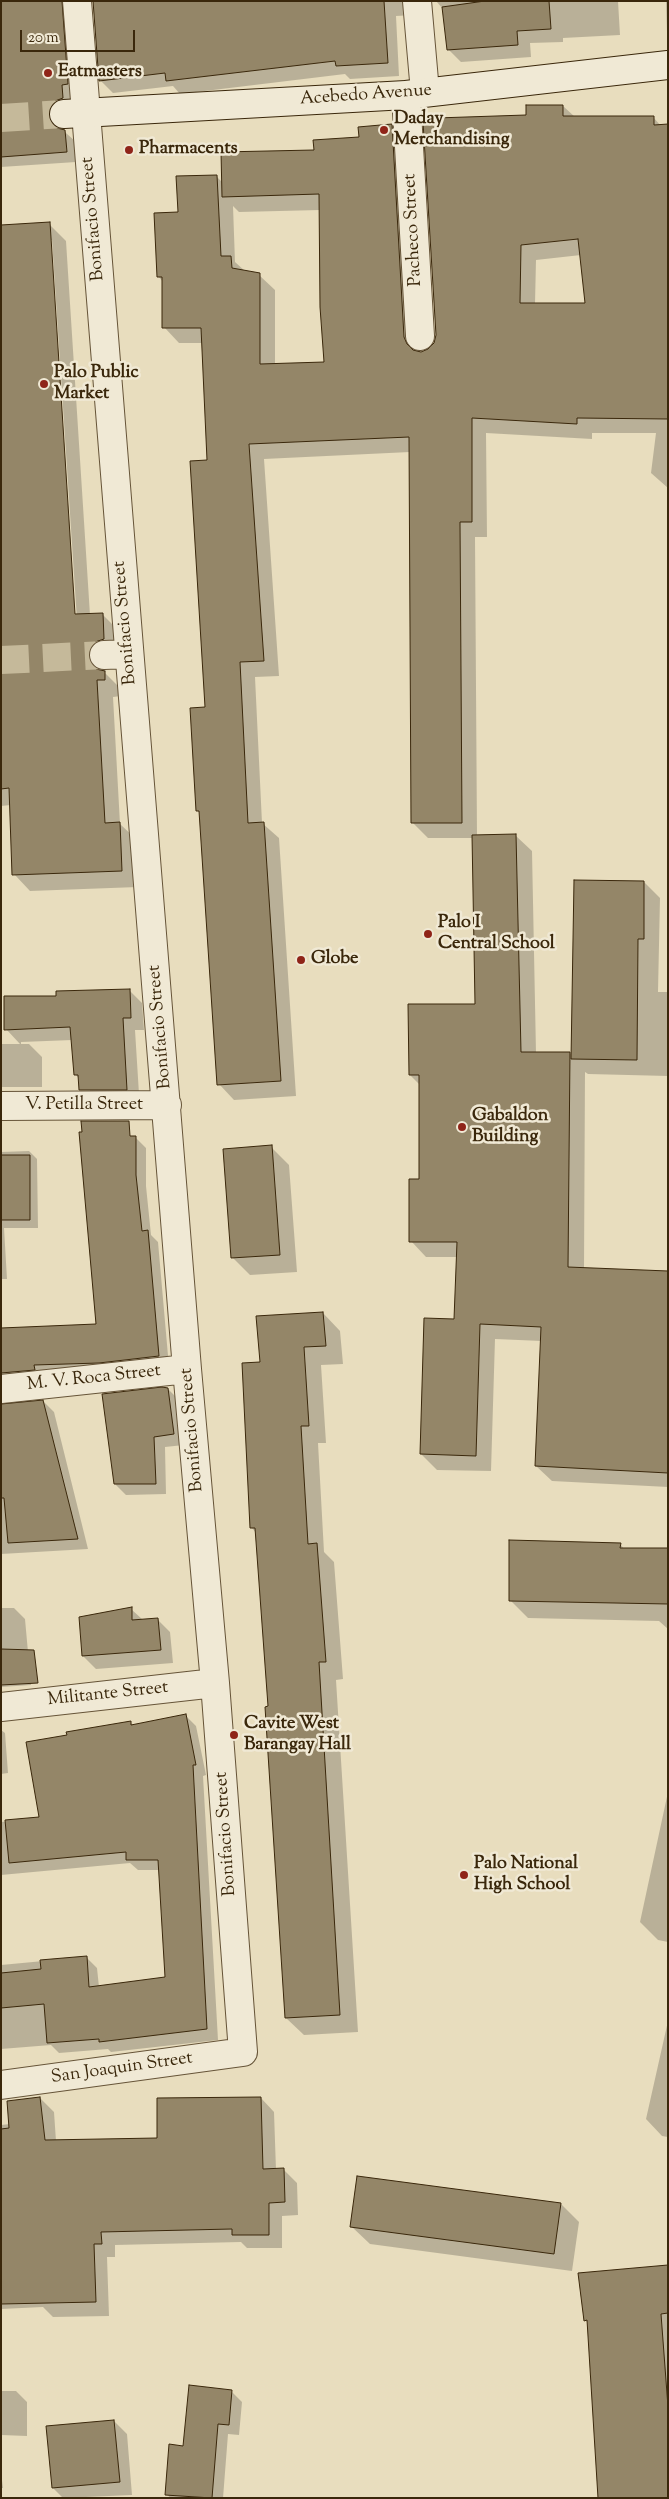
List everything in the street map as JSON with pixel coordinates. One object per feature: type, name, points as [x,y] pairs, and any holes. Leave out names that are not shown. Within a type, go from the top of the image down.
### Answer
[{"type":"street","name":"Bonifacio Street","points":[[77,1],[75,113],[117,654],[167,1105],[187,1369],[216,1683],[242,2052]]},
{"type":"street","name":"Pacheco Street","points":[[417,1],[416,93],[420,336]]},
{"type":"street","name":"Acebedo Avenue","points":[[75,113],[416,93],[668,65]]},
{"type":"street","name":"V. Petilla Street","points":[[1,1106],[167,1105]]},
{"type":"street","name":"M. V. Roca Street","points":[[1,1389],[187,1369]]},
{"type":"street","name":"Militante Street","points":[[1,1707],[216,1683]]},
{"type":"street","name":"San Joaquin Street","points":[[1,2085],[242,2052]]},
{"type":"building","points":[[1,1],[62,1],[68,84],[62,85],[63,98],[55,101],[50,107],[48,114],[51,123],[57,128],[65,130],[67,152],[1,157]]},
{"type":"building","points":[[93,1],[384,1],[388,63],[336,66],[335,61],[166,81],[165,73],[99,81]]},
{"type":"building","points":[[485,1],[549,1],[551,29],[517,31],[518,45],[447,50],[442,7]]},
{"type":"building","points":[[526,105],[563,105],[563,116],[654,116],[654,125],[668,124],[668,419],[577,418],[577,424],[472,418],[472,522],[460,522],[462,823],[411,823],[409,437],[249,444],[264,661],[240,662],[248,823],[264,822],[281,1081],[217,1085],[199,811],[196,811],[190,708],[205,707],[190,461],[207,460],[201,328],[162,328],[162,277],[157,277],[154,213],[178,212],[176,176],[217,175],[221,256],[231,256],[232,268],[260,273],[260,364],[324,362],[320,307],[319,194],[222,197],[221,152],[314,150],[313,140],[359,137],[358,127],[392,124],[404,337],[407,344],[413,350],[421,352],[428,349],[434,343],[436,335],[423,122],[437,120],[436,118],[526,115]],"holes":[[[578,239],[585,303],[520,303],[521,245]]]},
{"type":"building","points":[[50,222],[75,614],[103,613],[104,639],[95,642],[90,648],[88,656],[91,664],[96,669],[105,671],[105,680],[97,680],[105,823],[120,822],[122,871],[12,875],[9,788],[1,789],[1,225]]},
{"type":"building","points":[[516,834],[521,1052],[570,1052],[568,1267],[668,1271],[668,1473],[535,1466],[541,1327],[480,1324],[476,1456],[420,1454],[424,1318],[454,1319],[457,1242],[409,1242],[409,1179],[419,1179],[419,1075],[409,1075],[408,1004],[475,1004],[472,835]]},
{"type":"building","points":[[574,880],[644,881],[644,939],[638,939],[637,1060],[571,1059]]},
{"type":"building","points":[[130,989],[131,1018],[123,1018],[127,1090],[79,1090],[78,1075],[74,1075],[70,1027],[4,1030],[4,996],[56,996],[56,991]]},
{"type":"building","points":[[81,1121],[129,1121],[130,1136],[136,1136],[136,1175],[142,1231],[148,1230],[159,1356],[99,1363],[34,1365],[35,1370],[1,1373],[1,1328],[96,1324],[79,1132],[82,1132]]},
{"type":"building","points":[[272,1145],[280,1255],[231,1258],[223,1149]]},
{"type":"building","points":[[1,1155],[30,1155],[30,1220],[1,1220]]},
{"type":"building","points":[[323,1312],[326,1346],[304,1347],[309,1426],[301,1426],[308,1544],[317,1543],[326,1662],[319,1662],[340,2015],[285,2018],[265,1707],[268,1706],[255,1528],[250,1528],[242,1363],[260,1362],[256,1316]]},
{"type":"building","points":[[162,1387],[168,1388],[174,1434],[154,1437],[156,1484],[114,1484],[102,1394]]},
{"type":"building","points":[[43,1400],[78,1539],[8,1543],[4,1498],[1,1498],[1,1404]]},
{"type":"building","points":[[509,1540],[621,1543],[620,1548],[668,1548],[668,1604],[509,1601]]},
{"type":"building","points":[[132,1607],[132,1620],[158,1618],[161,1650],[82,1656],[79,1617]]},
{"type":"building","points":[[1,1649],[34,1650],[38,1683],[1,1685]]},
{"type":"building","points":[[186,1714],[196,1765],[193,1765],[207,2029],[99,2042],[99,2039],[47,2043],[44,2004],[1,2008],[1,1973],[41,1969],[40,1960],[87,1956],[89,1987],[165,1977],[158,1860],[126,1860],[126,1852],[9,1863],[5,1820],[39,1817],[26,1742],[67,1735],[66,1732],[131,1721],[131,1725]]},
{"type":"building","points":[[40,2097],[45,2140],[157,2138],[157,2098],[261,2097],[263,2169],[284,2168],[285,2202],[269,2203],[269,2235],[232,2235],[232,2229],[101,2232],[102,2244],[94,2244],[96,2302],[1,2304],[1,2129],[9,2128],[7,2101]]},
{"type":"building","points":[[357,2176],[561,2203],[554,2254],[350,2227]]},
{"type":"building","points":[[668,2265],[668,2313],[661,2314],[668,2407],[668,2498],[598,2498],[587,2320],[584,2321],[578,2273]]},
{"type":"building","points":[[189,2385],[232,2390],[229,2425],[218,2424],[212,2498],[165,2495],[169,2444],[183,2446]]},
{"type":"building","points":[[114,2420],[120,2482],[52,2488],[46,2426]]},
{"type":"tunnel","points":[[1,118],[64,114]]},
{"type":"tunnel","points":[[1,660],[104,655]]},
{"type":"place","name":"Eatmasters","points":[[48,73]]},
{"type":"place","name":"Daday Merchandising","points":[[384,130]]},
{"type":"place","name":"Pharmacents","points":[[129,150]]},
{"type":"place","name":"Palo Public Market","points":[[44,384]]},
{"type":"place","name":"Palo I Central School","points":[[428,934]]},
{"type":"place","name":"Globe","points":[[301,960]]},
{"type":"place","name":"Gabaldon Building","points":[[462,1127]]},
{"type":"place","name":"Cavite West Barangay Hall","points":[[234,1735]]},
{"type":"place","name":"Palo National High School","points":[[464,1875]]}]
